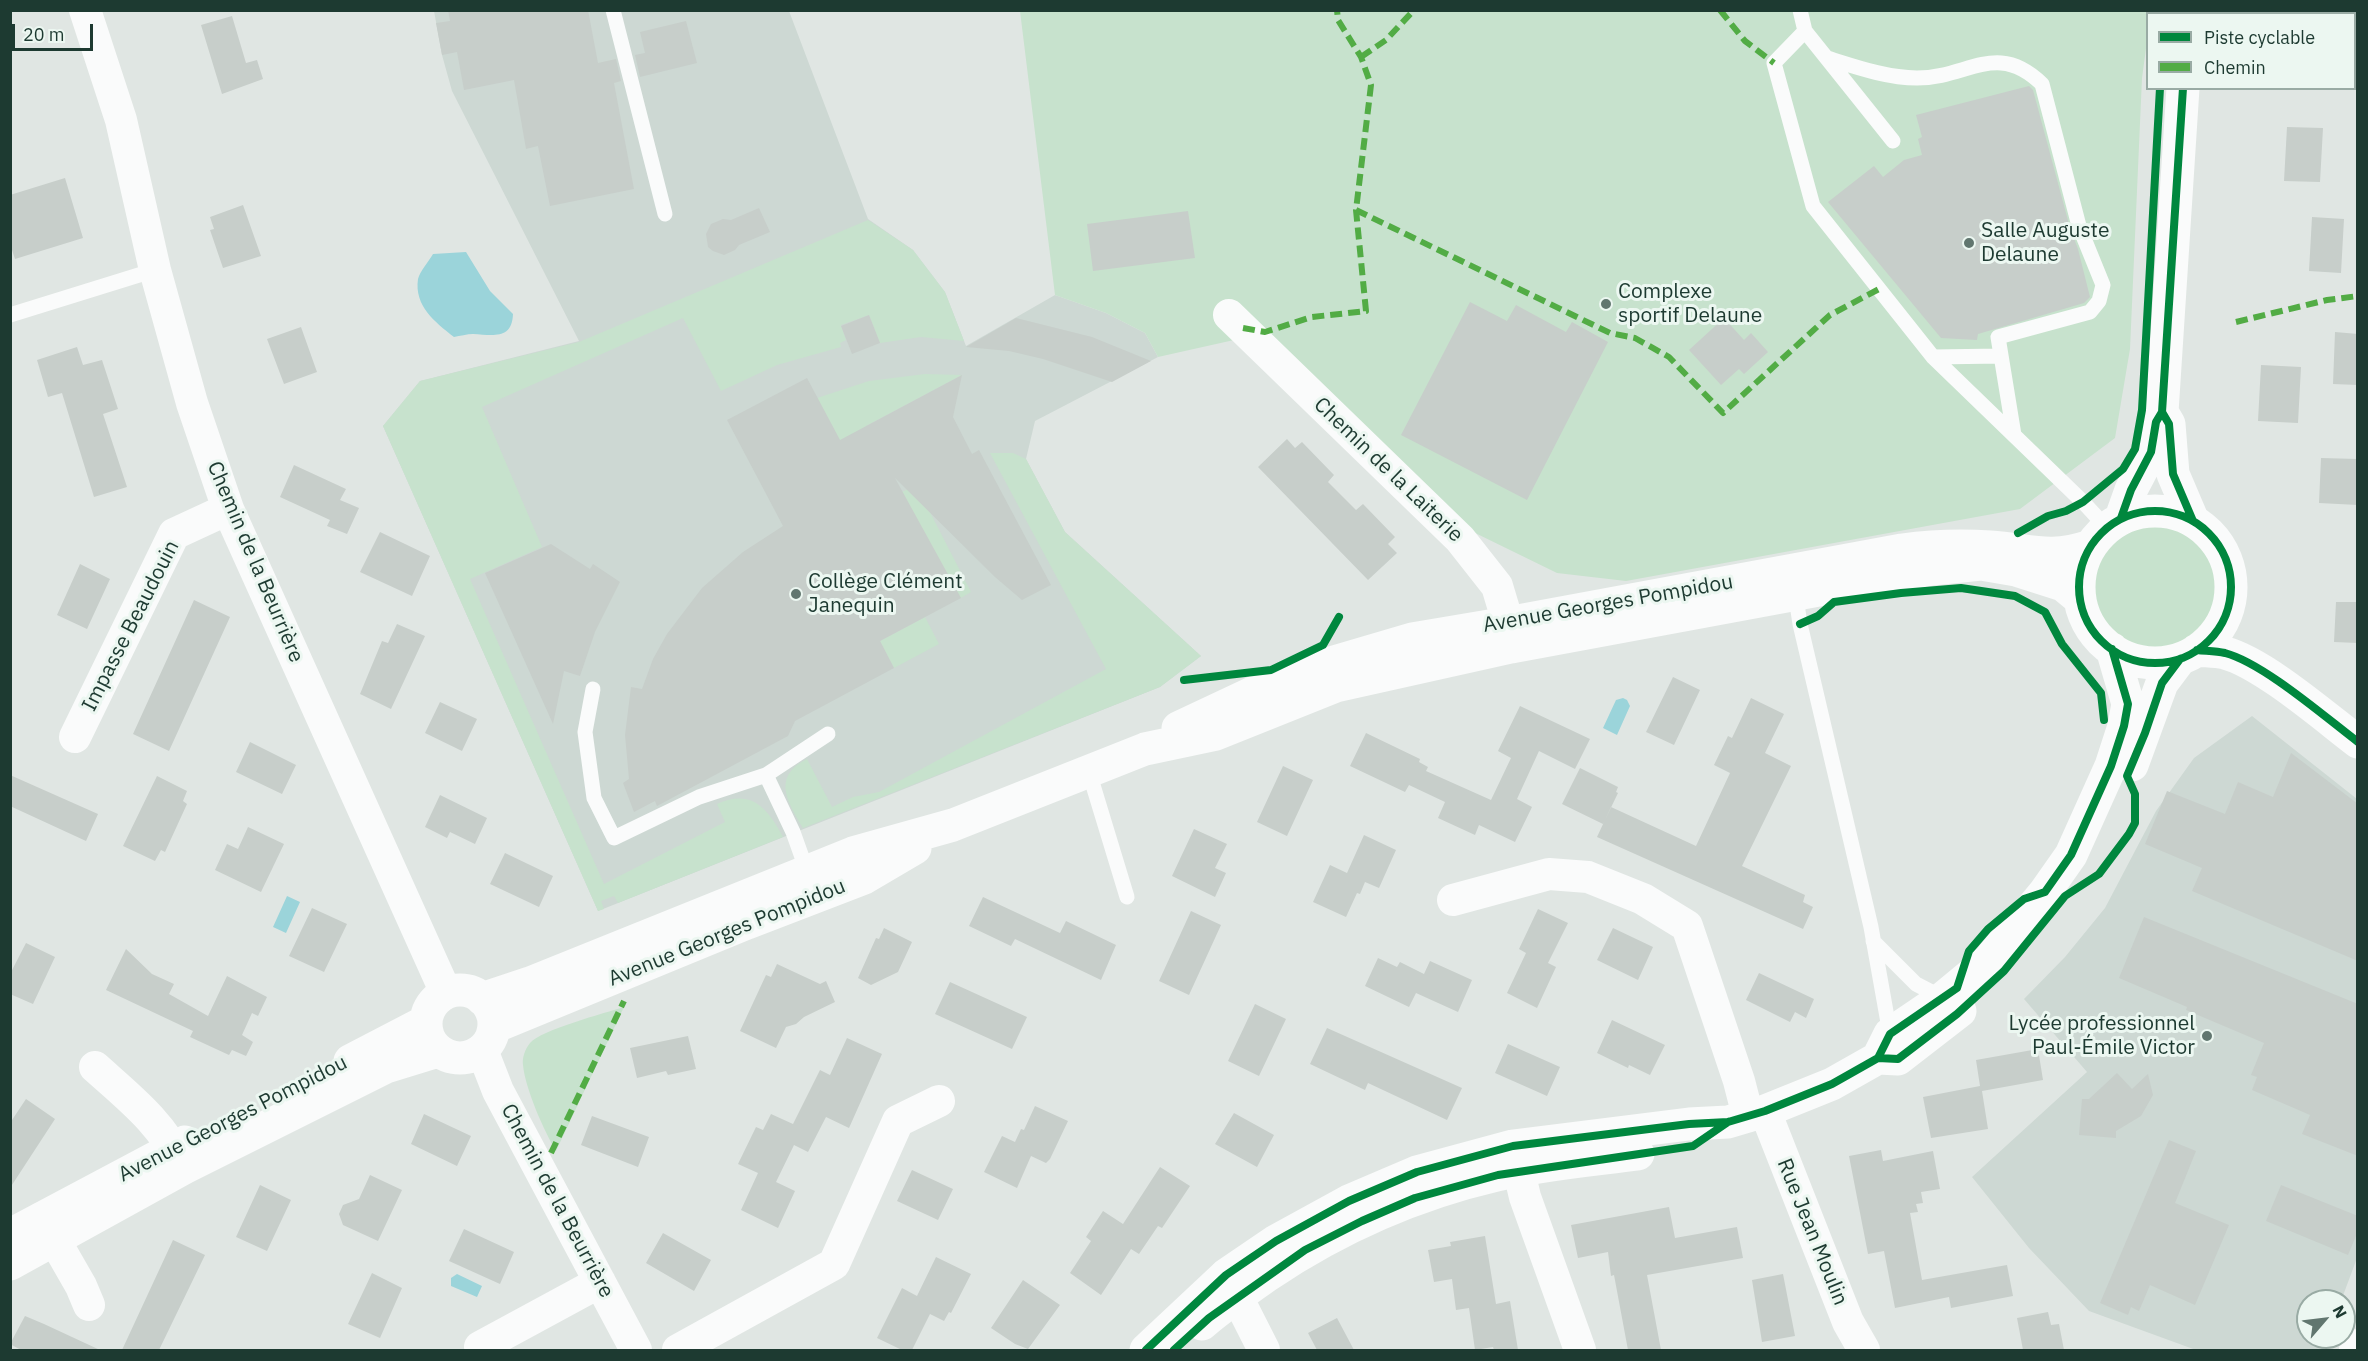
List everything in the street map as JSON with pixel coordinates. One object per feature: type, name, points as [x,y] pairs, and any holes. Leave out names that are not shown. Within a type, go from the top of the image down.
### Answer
[{"type":"street","name":"Chemin de la Beurrière","points":[[85,10],[121,120],[155,270],[192,404],[228,509],[446,993]]},
{"type":"street","points":[[2183,90],[2163,412],[2169,424],[2173,474],[2193,521]]},
{"type":"street","name":"Chemin de la Laiterie","points":[[1229,315],[1460,539],[1493,578],[1501,595],[1509,635]]},
{"type":"street","points":[[2163,412],[2156,422],[2151,452],[2131,490],[2080,571],[2080,599],[2093,631],[2112,649],[2125,657],[2141,662],[2157,663],[2189,654],[2224,653],[2241,659],[2266,674],[2358,742]]},
{"type":"street","name":"Impasse Beaudouin","points":[[75,737],[174,534],[228,509]]},
{"type":"street","points":[[1884,1046],[1898,1059],[1957,1014],[2004,971],[2065,896],[2085,866],[2109,820],[2145,733],[2162,683],[2189,654],[2210,640],[2227,611],[2230,573],[2222,552],[2210,534],[2193,521],[2176,514],[2157,511],[2139,512],[2106,531]]},
{"type":"street","name":"Avenue Georges Pompidou","points":[[446,993],[432,1004],[432,1036],[452,1058],[468,1057],[486,1025],[812,885],[864,878],[953,825],[1145,749],[1216,734],[1336,686],[1509,635],[1793,582],[1940,545],[1993,547],[2053,555],[2106,531]]},
{"type":"street","name":"Avenue Georges Pompidou","points":[[1793,582],[1982,564],[2037,575],[2063,585],[2080,599]]},
{"type":"street","points":[[2230,594],[2237,629],[2250,655],[2266,674]]},
{"type":"street","points":[[1146,1350],[1232,1286],[1282,1238],[1349,1201],[1417,1172],[1516,1159],[1689,1124],[1747,1117],[1832,1084],[1884,1046],[1989,960],[2045,892],[2071,855],[2111,766],[2124,726],[2128,704],[2112,649]]},
{"type":"street","name":"Rue Jean Moulin","points":[[1453,900],[1549,874],[1588,877],[1643,899],[1687,926],[1739,1081],[1747,1117],[1864,1350]]},
{"type":"street","points":[[446,993],[459,990],[472,992],[486,1025]]},
{"type":"street","name":"Chemin de la Beurrière","points":[[486,1025],[498,1091],[636,1350]]},
{"type":"street","name":"Avenue Georges Pompidou","points":[[10,1264],[48,1228],[399,1037],[432,1036]]},
{"type":"street","points":[[95,1067],[151,1117],[179,1157]]},
{"type":"street","points":[[678,1350],[834,1264],[898,1121],[939,1101]]},
{"type":"street","points":[[1516,1159],[1525,1197],[1580,1350]]},
{"type":"street","points":[[48,1228],[81,1286],[88,1305]]},
{"type":"street","name":"Avenue Georges Pompidou","points":[[10,1235],[48,1228]]},
{"type":"street","points":[[480,1347],[600,1282]]},
{"type":"street","points":[[1174,1350],[1209,1318],[1232,1286]]},
{"type":"street","points":[[1232,1286],[1264,1350]]},
{"type":"street","points":[[2355,1350],[2358,1345]]},
{"type":"lane","points":[[613,10],[665,214]]},
{"type":"lane","points":[[1800,10],[1805,31],[1893,141]]},
{"type":"lane","points":[[1805,31],[1774,63],[1813,206],[1933,357],[2083,502],[2106,531]]},
{"type":"lane","points":[[1827,58],[1869,71],[1917,78],[1965,70],[1988,62],[2004,62],[2019,66],[2042,84],[2079,226],[2101,277],[2102,293],[2090,312],[1998,337],[2014,435]]},
{"type":"lane","points":[[10,315],[155,270]]},
{"type":"lane","points":[[1933,357],[2001,356]]},
{"type":"lane","points":[[1793,582],[1800,624],[1873,941],[1884,1046]]},
{"type":"lane","points":[[593,689],[585,732],[594,798],[614,838],[699,797],[766,775],[828,734]]},
{"type":"lane","points":[[1089,772],[1127,897]]},
{"type":"lane","points":[[766,775],[793,832],[812,885]]},
{"type":"lane","points":[[1873,941],[1916,984],[1943,998]]},
{"type":"shaded area","name":"Collège Clément Janequin","points":[[434,11],[789,11],[868,219],[913,250],[945,292],[966,346],[1055,295],[1106,313],[1145,333],[1158,357],[1035,421],[1026,459],[1065,532],[1201,656],[1160,687],[598,911],[383,426],[420,381],[579,341],[452,91],[442,55]]},
{"type":"shaded area","name":"Lycée professionnel Paul-Émile Victor","points":[[2252,716],[2357,799],[2357,1258],[2345,1289],[2296,1289],[2296,1349],[2323,1350],[2196,1350],[2089,1311],[2029,1248],[1972,1177],[2087,1072],[2024,999],[2065,957],[2105,908],[2156,811],[2194,758]]},
{"type":"green space","name":"Complexe sportif Delaune","points":[[1020,11],[2152,11],[2146,12],[2130,349],[2115,438],[2020,509],[1626,581],[1557,573],[1467,529],[1234,340],[1158,357],[1145,333],[1106,313],[1055,295]]},
{"type":"green space","points":[[868,220],[913,250],[945,292],[964,341],[921,337],[880,343],[869,315],[841,325],[846,340],[840,343],[841,347],[777,365],[721,391],[683,318],[482,407],[542,547],[470,579],[604,884],[725,822],[717,804],[729,800],[749,800],[757,804],[771,817],[783,837],[618,903],[614,896],[601,901],[604,909],[598,911],[383,426],[420,381],[579,342]]},
{"type":"green space","points":[[925,374],[962,375],[866,426],[849,457],[817,398],[869,381]]},
{"type":"green space","points":[[990,453],[1013,453],[1026,459],[1065,532],[1201,656],[1160,687],[803,828],[788,799],[786,782],[796,766],[807,759],[832,807],[853,797],[879,792],[1106,669]]},
{"type":"green space","points":[[916,485],[971,592],[959,599],[902,492]]},
{"type":"green space","points":[[2155,525],[2179,530],[2199,543],[2212,563],[2217,587],[2212,611],[2199,631],[2179,644],[2155,649],[2131,644],[2111,631],[2098,611],[2093,587],[2098,563],[2111,543],[2131,530]]},
{"type":"green space","points":[[925,617],[939,644],[894,668],[880,641]]},
{"type":"green space","points":[[624,1007],[556,1151],[527,1085],[523,1062],[525,1051],[536,1038],[547,1033]]},
{"type":"water","points":[[466,252],[490,291],[513,314],[512,322],[505,332],[494,335],[471,334],[454,337],[433,319],[419,297],[418,279],[433,254]]},
{"type":"water","points":[[1623,698],[1630,706],[1617,735],[1603,728],[1616,700]]},
{"type":"water","points":[[287,896],[300,902],[286,933],[273,927]]},
{"type":"water","points":[[457,1274],[482,1286],[477,1297],[451,1286],[451,1278]]},
{"type":"building","points":[[448,10],[588,10],[598,63],[616,59],[621,81],[614,83],[634,189],[550,206],[538,146],[526,149],[514,80],[464,90],[457,52],[442,55],[436,23],[450,21]]},
{"type":"building","points":[[232,16],[246,63],[257,60],[263,79],[222,94],[201,25]]},
{"type":"building","points":[[686,21],[697,63],[640,77],[635,55],[645,53],[640,32]]},
{"type":"building","name":"Salle Auguste Delaune","points":[[2029,86],[2033,90],[2090,297],[2084,303],[1978,334],[1977,340],[1941,338],[1828,202],[1874,166],[1883,177],[1904,160],[1922,155],[1918,139],[1922,137],[1916,115]]},
{"type":"building","points":[[2287,127],[2323,128],[2320,182],[2284,181]]},
{"type":"building","points":[[65,178],[83,238],[15,259],[10,244],[10,195]]},
{"type":"building","points":[[243,205],[261,256],[223,268],[210,230],[214,229],[210,217]]},
{"type":"building","points":[[759,208],[770,232],[739,245],[735,250],[724,255],[708,247],[706,234],[711,224],[723,219],[731,220]]},
{"type":"building","points":[[1188,211],[1195,258],[1093,271],[1087,224]]},
{"type":"building","points":[[2312,217],[2344,219],[2341,273],[2309,271]]},
{"type":"building","points":[[1470,302],[1507,321],[1516,305],[1566,332],[1572,322],[1608,342],[1527,500],[1401,435]]},
{"type":"building","points":[[869,315],[880,343],[852,354],[841,326]]},
{"type":"building","points":[[1016,318],[1092,337],[1151,361],[1112,382],[1043,359],[1009,351],[966,347]]},
{"type":"building","points":[[1724,318],[1744,340],[1751,333],[1768,352],[1744,374],[1739,369],[1721,385],[1689,350]]},
{"type":"building","points":[[301,327],[317,372],[284,384],[267,339]]},
{"type":"building","points":[[2335,332],[2358,334],[2358,385],[2333,384]]},
{"type":"building","points":[[77,347],[83,365],[102,360],[118,409],[103,414],[127,487],[94,497],[62,393],[48,397],[37,360]]},
{"type":"building","points":[[2261,365],[2301,367],[2298,423],[2258,421]]},
{"type":"building","points":[[962,375],[953,417],[972,454],[979,450],[1051,585],[1022,600],[995,577],[895,478],[961,598],[880,641],[894,668],[795,721],[788,736],[657,806],[655,801],[634,812],[623,783],[629,779],[625,735],[631,687],[642,689],[653,659],[667,634],[702,588],[743,552],[783,526],[727,420],[807,378],[840,440]]},
{"type":"building","points":[[1287,439],[1295,448],[1302,442],[1334,475],[1328,482],[1356,510],[1363,504],[1395,537],[1388,544],[1397,553],[1368,580],[1258,467]]},
{"type":"building","points":[[2321,458],[2358,459],[2358,505],[2319,503]]},
{"type":"building","points":[[294,465],[346,489],[340,500],[359,508],[347,534],[327,526],[330,520],[280,497]]},
{"type":"building","points":[[380,532],[430,556],[412,596],[360,572]]},
{"type":"building","points":[[551,544],[590,569],[593,564],[620,582],[595,632],[580,676],[564,671],[553,724],[485,573]]},
{"type":"building","points":[[80,564],[110,579],[87,629],[57,615]]},
{"type":"building","points":[[194,600],[230,617],[169,751],[133,734]]},
{"type":"building","points":[[2336,602],[2358,602],[2358,643],[2334,642]]},
{"type":"building","points":[[397,624],[425,636],[391,709],[360,694],[382,641],[388,643]]},
{"type":"building","points":[[1673,677],[1700,690],[1674,745],[1646,732]]},
{"type":"building","points":[[1751,698],[1784,714],[1765,753],[1791,766],[1742,866],[1805,895],[1803,902],[1813,907],[1803,929],[1597,837],[1611,807],[1696,846],[1730,773],[1714,765],[1728,736],[1732,738]]},
{"type":"building","points":[[440,702],[477,719],[462,751],[425,733]]},
{"type":"building","points":[[1520,706],[1590,739],[1575,769],[1539,751],[1517,799],[1532,807],[1515,842],[1479,825],[1475,835],[1438,818],[1445,802],[1409,785],[1405,792],[1350,766],[1366,733],[1420,759],[1419,762],[1428,767],[1426,771],[1491,800],[1511,758],[1498,751]]},
{"type":"building","points":[[250,742],[296,765],[282,794],[236,772]]},
{"type":"building","points":[[2291,753],[2358,804],[2358,961],[2192,891],[2202,868],[2145,844],[2167,791],[2225,814],[2238,782],[2273,797]]},
{"type":"building","points":[[1283,766],[1313,780],[1287,836],[1257,822]]},
{"type":"building","points":[[1580,768],[1618,787],[1616,792],[1618,793],[1603,824],[1562,804]]},
{"type":"building","points":[[10,775],[98,814],[86,841],[10,806]]},
{"type":"building","points":[[157,776],[187,791],[183,801],[187,804],[165,852],[161,850],[155,861],[123,846]]},
{"type":"building","points":[[440,795],[487,818],[475,844],[450,832],[447,838],[425,827]]},
{"type":"building","points":[[248,827],[284,844],[261,892],[215,870],[227,844],[238,849]]},
{"type":"building","points":[[1194,829],[1227,844],[1215,868],[1226,873],[1215,897],[1172,876]]},
{"type":"building","points":[[1364,835],[1396,850],[1379,888],[1365,882],[1346,917],[1313,902],[1330,865],[1347,873]]},
{"type":"building","points":[[505,853],[553,876],[539,907],[490,884]]},
{"type":"building","points":[[983,897],[1060,933],[1066,921],[1116,945],[1101,980],[1015,939],[1011,946],[969,926]]},
{"type":"building","points":[[312,908],[347,924],[324,972],[289,956]]},
{"type":"building","points":[[1538,909],[1568,923],[1548,963],[1556,967],[1537,1008],[1507,993],[1526,953],[1519,949]]},
{"type":"building","points":[[1191,911],[1221,925],[1189,995],[1159,981]]},
{"type":"building","points":[[2144,917],[2358,1004],[2358,1156],[2302,1134],[2310,1115],[2252,1090],[2257,1077],[2251,1075],[2264,1043],[2119,978]]},
{"type":"building","points":[[884,928],[912,942],[898,972],[871,985],[858,978],[876,938],[879,939]]},
{"type":"building","points":[[1613,928],[1653,947],[1638,980],[1597,960]]},
{"type":"building","points":[[26,943],[55,957],[33,1004],[10,994],[10,974]]},
{"type":"building","points":[[126,949],[152,974],[174,984],[169,994],[208,1016],[227,976],[267,997],[258,1016],[252,1013],[242,1035],[253,1042],[246,1056],[232,1050],[229,1055],[190,1037],[193,1031],[106,990]]},
{"type":"building","points":[[1378,958],[1397,967],[1400,962],[1424,974],[1430,961],[1472,980],[1458,1012],[1416,993],[1409,1007],[1365,986]]},
{"type":"building","points":[[777,964],[820,984],[826,981],[835,1002],[804,1017],[796,1024],[786,1027],[776,1048],[740,1031],[766,975],[771,977]]},
{"type":"building","points":[[1759,973],[1814,999],[1806,1018],[1795,1012],[1790,1022],[1746,1000]]},
{"type":"building","points":[[950,982],[1027,1017],[1012,1049],[935,1014]]},
{"type":"building","points":[[1255,1004],[1286,1019],[1259,1076],[1228,1061]]},
{"type":"building","points":[[1612,1020],[1665,1045],[1650,1075],[1629,1065],[1628,1068],[1597,1053]]},
{"type":"building","points":[[1327,1028],[1462,1088],[1447,1120],[1368,1083],[1365,1090],[1310,1064]]},
{"type":"building","points":[[688,1036],[696,1069],[668,1075],[666,1071],[637,1078],[630,1048]]},
{"type":"building","points":[[847,1038],[882,1054],[849,1128],[826,1117],[808,1152],[794,1145],[776,1182],[795,1191],[778,1228],[741,1210],[758,1173],[738,1164],[756,1127],[763,1130],[771,1114],[793,1124],[820,1070],[830,1075]]},
{"type":"building","points":[[1508,1044],[1560,1067],[1547,1096],[1495,1073]]},
{"type":"building","points":[[2038,1049],[2043,1080],[1982,1091],[1988,1129],[1931,1138],[1923,1097],[1980,1086],[1976,1060]]},
{"type":"building","points":[[2117,1073],[2132,1089],[2148,1074],[2153,1095],[2141,1116],[2116,1131],[2116,1138],[2079,1135],[2082,1099],[2089,1099]]},
{"type":"building","points":[[26,1099],[55,1119],[10,1188],[10,1123]]},
{"type":"building","points":[[1035,1106],[1068,1121],[1050,1159],[1046,1163],[1031,1156],[1017,1188],[984,1172],[1002,1136],[1015,1142],[1021,1129],[1024,1130]]},
{"type":"building","points":[[1234,1113],[1274,1135],[1257,1167],[1215,1144]]},
{"type":"building","points":[[424,1114],[471,1136],[457,1166],[411,1144]]},
{"type":"building","points":[[592,1116],[649,1137],[638,1167],[581,1145]]},
{"type":"building","points":[[2169,1140],[2196,1151],[2175,1203],[2229,1225],[2195,1305],[2150,1285],[2139,1311],[2131,1307],[2128,1315],[2100,1303]]},
{"type":"building","points":[[1881,1150],[1883,1161],[1933,1151],[1940,1189],[1921,1192],[1923,1203],[1916,1204],[1918,1212],[1910,1213],[1922,1280],[2007,1265],[2013,1296],[1951,1308],[1949,1297],[1895,1308],[1884,1251],[1868,1254],[1849,1156]]},
{"type":"building","points":[[1160,1167],[1190,1186],[1162,1228],[1158,1226],[1139,1254],[1131,1249],[1101,1295],[1070,1273],[1091,1241],[1086,1237],[1103,1211],[1123,1224]]},
{"type":"building","points":[[912,1170],[953,1189],[938,1220],[897,1201]]},
{"type":"building","points":[[370,1175],[402,1190],[378,1241],[343,1225],[339,1214],[343,1205],[359,1199]]},
{"type":"building","points":[[260,1185],[291,1200],[267,1251],[236,1237]]},
{"type":"building","points":[[2281,1185],[2358,1216],[2358,1231],[2348,1255],[2266,1221]]},
{"type":"building","points":[[1669,1207],[1675,1238],[1737,1227],[1743,1258],[1647,1275],[1661,1350],[1628,1350],[1614,1275],[1611,1276],[1608,1252],[1578,1258],[1571,1225]]},
{"type":"building","points":[[464,1229],[514,1252],[500,1284],[449,1261]]},
{"type":"building","points":[[663,1233],[711,1260],[694,1291],[646,1263]]},
{"type":"building","points":[[1485,1236],[1496,1304],[1510,1301],[1518,1350],[1494,1350],[1493,1347],[1475,1350],[1469,1308],[1456,1310],[1452,1279],[1434,1282],[1428,1250],[1451,1246],[1450,1242]]},
{"type":"building","points":[[173,1240],[205,1255],[159,1350],[122,1350]]},
{"type":"building","points":[[936,1257],[971,1274],[951,1313],[949,1312],[944,1321],[930,1314],[912,1350],[902,1350],[877,1338],[902,1288],[917,1296]]},
{"type":"building","points":[[372,1273],[402,1288],[380,1338],[348,1324]]},
{"type":"building","points":[[1783,1274],[1795,1336],[1762,1342],[1752,1280]]},
{"type":"building","points":[[1023,1280],[1060,1305],[1028,1349],[1015,1344],[991,1328]]},
{"type":"building","points":[[2048,1312],[2051,1325],[2059,1324],[2064,1350],[2023,1350],[2017,1318]]},
{"type":"building","points":[[25,1316],[100,1350],[21,1350],[10,1344]]},
{"type":"building","points":[[1337,1318],[1354,1350],[1317,1350],[1308,1333]]},
{"type":"marked path","points":[[1243,328],[1265,332],[1312,317],[1366,311],[1356,210],[1371,85],[1361,57],[1338,20],[1337,10]]},
{"type":"marked path","points":[[1361,57],[1386,40],[1414,10]]},
{"type":"marked path","points":[[1720,10],[1745,41],[1774,63]]},
{"type":"marked path","points":[[1356,210],[1610,333],[1635,338],[1669,357],[1723,413],[1830,315],[1879,289]]},
{"type":"marked path","points":[[2236,322],[2327,300],[2358,296]]},
{"type":"marked path","points":[[551,1153],[624,1001]]},
{"type":"cycle path","points":[[2018,533],[2048,516],[2066,511],[2083,502],[2123,469],[2135,449],[2142,410],[2160,90]]},
{"type":"cycle path","points":[[2183,90],[2162,412],[2169,424],[2173,474],[2193,521]]},
{"type":"cycle path","points":[[2121,518],[2131,490],[2151,452],[2156,422],[2162,412]]},
{"type":"cycle path","points":[[2155,511],[2170,512],[2184,517],[2209,533],[2225,558],[2230,572],[2231,587],[2230,602],[2225,616],[2209,641],[2184,657],[2170,662],[2155,663],[2140,662],[2126,657],[2101,641],[2085,616],[2080,602],[2079,587],[2080,572],[2085,558],[2101,533],[2126,517],[2140,512],[2155,511]]},
{"type":"cycle path","points":[[1800,624],[1818,616],[1834,602],[1901,593],[1961,588],[2015,596],[2045,612],[2062,644],[2101,693],[2104,720]]},
{"type":"cycle path","points":[[1184,680],[1271,670],[1323,645],[1339,617]]},
{"type":"cycle path","points":[[1146,1350],[1226,1275],[1276,1241],[1349,1201],[1417,1172],[1513,1146],[1689,1124],[1728,1122],[1765,1111],[1832,1084],[1878,1058],[1890,1034],[1957,988],[1969,951],[1988,929],[2024,899],[2045,892],[2071,855],[2111,766],[2124,726],[2128,704],[2112,649]]},
{"type":"cycle path","points":[[2197,650],[2225,653],[2257,668],[2293,692],[2358,742]]},
{"type":"cycle path","points":[[1878,1058],[1898,1059],[1957,1014],[2004,971],[2065,896],[2099,874],[2135,823],[2135,794],[2127,776],[2162,683],[2180,659]]},
{"type":"cycle path","points":[[1174,1350],[1209,1318],[1305,1250],[1362,1221],[1415,1198],[1498,1175],[1693,1146],[1728,1122]]},
{"type":"place","name":"Salle Auguste Delaune","points":[[1969,243]]},
{"type":"place","name":"Complexe sportif Delaune","points":[[1606,304]]},
{"type":"place","name":"Collège Clément Janequin","points":[[796,594]]},
{"type":"place","name":"Lycée professionnel Paul-Émile Victor","points":[[2207,1036]]}]
